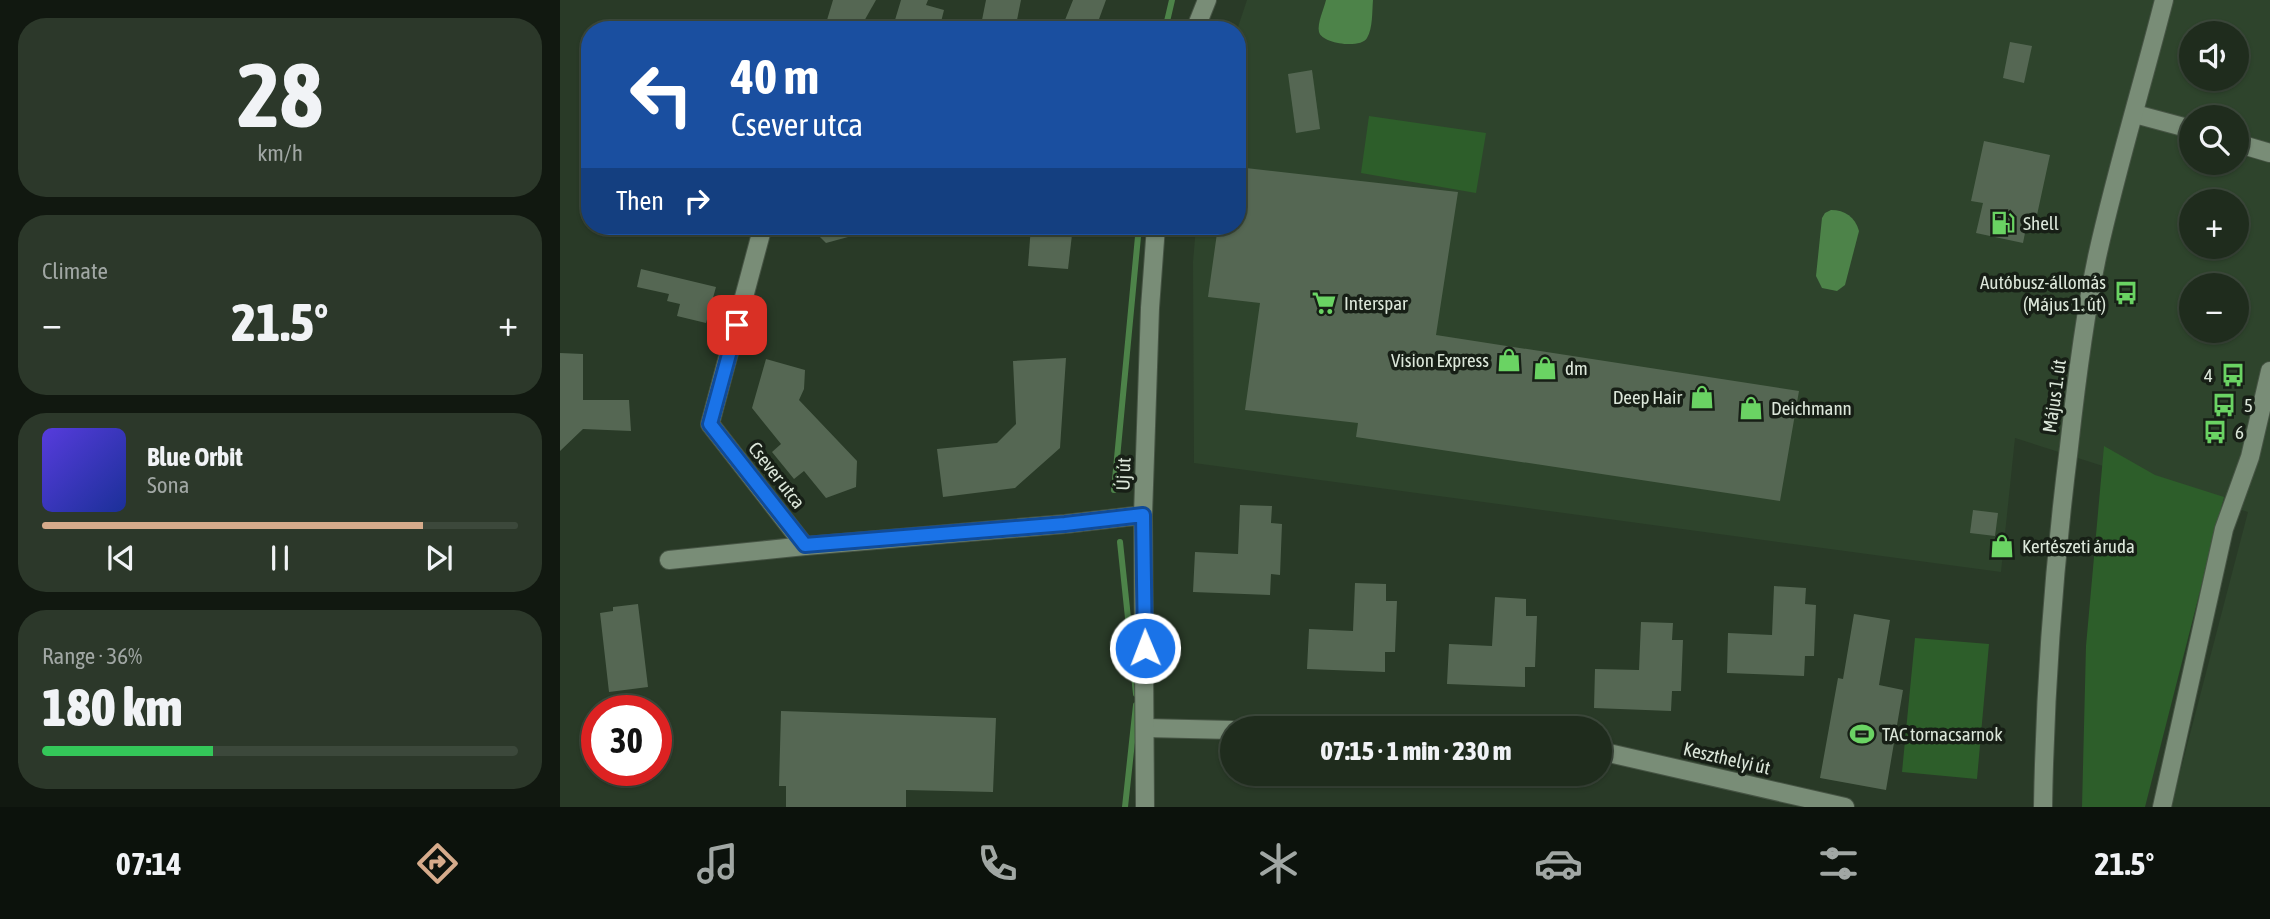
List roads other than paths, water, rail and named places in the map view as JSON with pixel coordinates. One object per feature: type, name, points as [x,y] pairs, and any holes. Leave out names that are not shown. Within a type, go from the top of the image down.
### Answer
[{"type":"street","points":[[1199,21],[1207,0]]},
{"type":"street","name":"Május 1. út","points":[[2043,807],[2044,728],[2054,584],[2073,414],[2096,259],[2164,0]]},
{"type":"street","points":[[2135,114],[2179,126]]},
{"type":"street","points":[[2249,147],[2270,153]]},
{"type":"street","name":"Csever utca","points":[[761,235],[710,424],[805,545]]},
{"type":"street","name":"Új út","points":[[1145,807],[1143,515],[1150,308],[1155,235]]},
{"type":"street","points":[[2162,807],[2224,529],[2250,457],[2270,370]]},
{"type":"street","points":[[669,560],[1143,515]]},
{"type":"street","points":[[1146,728],[1220,730]]},
{"type":"street","name":"Keszthelyi út","points":[[1612,754],[1845,807]]},
{"type":"waterway","points":[[1167,21],[1172,0]]},
{"type":"waterway","points":[[1114,490],[1138,235]]},
{"type":"waterway","points":[[1120,542],[1136,694]]},
{"type":"waterway","points":[[1125,807],[1136,705]]},
{"type":"place","name":"Shell","points":[[2003,223]]},
{"type":"place","name":"Autóbusz-állomás (Május 1. út)","points":[[2126,293]]},
{"type":"place","name":"Interspar","points":[[1324,303]]},
{"type":"place","name":"Vision Express","points":[[1509,360]]},
{"type":"place","name":"dm","points":[[1545,368]]},
{"type":"place","name":"4","points":[[2233,375]]},
{"type":"place","name":"Deep Hair","points":[[1702,397]]},
{"type":"place","name":"5","points":[[2224,405]]},
{"type":"place","name":"Deichmann","points":[[1751,408]]},
{"type":"place","name":"6","points":[[2215,432]]},
{"type":"place","name":"Kertészeti áruda","points":[[2002,546]]},
{"type":"place","name":"TAC tornacsarnok","points":[[1862,734]]}]
